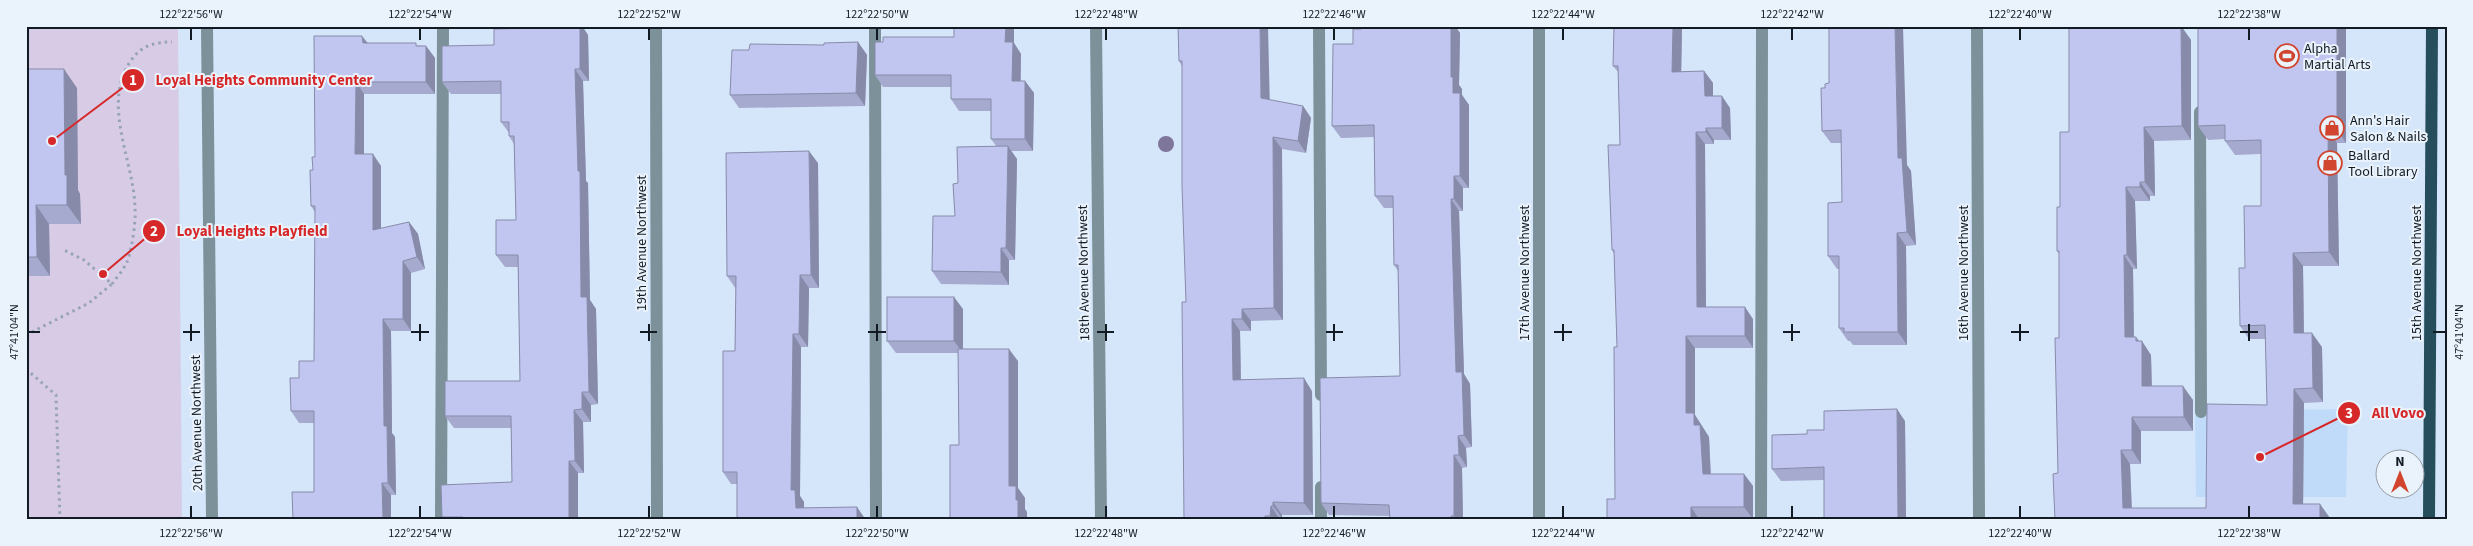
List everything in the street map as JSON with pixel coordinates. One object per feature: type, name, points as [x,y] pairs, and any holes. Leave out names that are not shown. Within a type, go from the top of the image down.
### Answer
[{"type":"main road","name":"15th Avenue Northwest","points":[[2430,520],[2432,26]]},
{"type":"street","name":"20th Avenue Northwest","points":[[207,26],[212,520]]},
{"type":"street","points":[[441,520],[443,26]]},
{"type":"street","name":"19th Avenue Northwest","points":[[656,26],[657,520]]},
{"type":"street","points":[[874,26],[876,520]]},
{"type":"street","name":"18th Avenue Northwest","points":[[1096,26],[1101,520]]},
{"type":"street","points":[[1319,26],[1321,411]]},
{"type":"street","name":"17th Avenue Northwest","points":[[1539,26],[1539,520]]},
{"type":"street","points":[[1761,520],[1762,26]]},
{"type":"street","name":"16th Avenue Northwest","points":[[1977,26],[1979,520]]},
{"type":"street","points":[[2200,96],[2201,412]]},
{"type":"street","points":[[1321,470],[1321,520]]},
{"type":"path","points":[[26,335],[88,303],[112,284],[127,262],[136,211],[126,156],[119,91],[124,70],[137,52],[156,42],[172,42]]},
{"type":"path","points":[[62,248],[84,260],[112,284]]},
{"type":"path","points":[[26,370],[56,395],[60,520]]},
{"type":"shaded area","points":[[178,26],[182,520],[26,520],[26,28]]},
{"type":"shaded area","points":[[2348,409],[2346,497],[2196,497],[2195,411]]},
{"type":"building","points":[[540,26],[580,26],[580,69],[575,69],[578,171],[580,171],[581,297],[587,297],[589,392],[582,392],[582,409],[574,410],[575,461],[569,461],[569,520],[463,520],[463,517],[442,517],[441,485],[512,482],[511,416],[445,416],[445,381],[520,381],[518,255],[496,255],[496,220],[516,220],[514,136],[509,136],[509,122],[501,122],[501,81],[442,82],[442,46],[494,45],[494,29],[540,28]]},
{"type":"building","points":[[954,26],[1006,26],[1005,42],[1013,42],[1012,81],[1025,81],[1025,139],[991,139],[991,99],[951,99],[951,75],[875,75],[875,42],[883,42],[883,37],[954,37]]},
{"type":"building","points":[[1178,26],[1260,26],[1261,98],[1303,106],[1298,141],[1273,137],[1274,308],[1242,309],[1242,319],[1232,319],[1233,380],[1304,378],[1304,503],[1273,502],[1270,516],[1265,516],[1265,520],[1184,520],[1182,302],[1186,302],[1182,186],[1182,61],[1179,61]]},
{"type":"building","points":[[1362,26],[1451,26],[1451,77],[1453,77],[1453,93],[1460,93],[1460,176],[1454,176],[1454,199],[1451,199],[1456,372],[1462,372],[1464,435],[1458,436],[1459,455],[1454,455],[1454,516],[1451,516],[1451,520],[1390,520],[1389,505],[1321,503],[1320,378],[1400,376],[1398,265],[1394,265],[1393,196],[1375,196],[1374,125],[1332,126],[1333,44],[1353,44],[1353,29],[1361,29]]},
{"type":"building","points":[[1614,26],[1673,26],[1672,72],[1704,71],[1705,96],[1722,96],[1722,128],[1706,128],[1706,132],[1696,132],[1697,307],[1745,307],[1745,336],[1686,336],[1686,413],[1694,413],[1694,425],[1700,425],[1703,474],[1744,474],[1744,507],[1691,507],[1691,520],[1607,520],[1607,499],[1615,499],[1614,347],[1617,347],[1608,145],[1620,145],[1618,66],[1613,66]]},
{"type":"building","points":[[1829,26],[1895,26],[1898,158],[1902,158],[1907,232],[1897,233],[1898,332],[1844,332],[1844,328],[1839,328],[1839,256],[1828,256],[1828,203],[1842,202],[1841,130],[1822,131],[1821,88],[1825,88],[1825,84],[1829,83]]},
{"type":"building","points":[[2069,26],[2181,26],[2182,126],[2144,127],[2145,182],[2140,182],[2140,187],[2126,187],[2127,255],[2124,255],[2125,337],[2136,337],[2136,341],[2142,341],[2142,386],[2183,386],[2184,417],[2132,417],[2132,450],[2121,450],[2123,508],[2206,508],[2207,404],[2267,405],[2265,325],[2240,326],[2239,268],[2245,268],[2244,206],[2261,206],[2261,140],[2225,141],[2225,125],[2198,126],[2198,26],[2337,26],[2337,129],[2328,129],[2329,252],[2293,253],[2294,333],[2312,333],[2313,388],[2294,389],[2293,504],[2320,504],[2320,520],[2055,520],[2053,474],[2058,473],[2055,338],[2059,338],[2057,207],[2060,207],[2060,132],[2069,132]]},
{"type":"building","points":[[314,36],[362,36],[363,43],[416,43],[416,46],[426,46],[426,82],[356,82],[355,154],[373,154],[373,230],[409,222],[417,257],[403,261],[403,319],[383,319],[384,426],[387,426],[388,483],[382,483],[383,520],[293,520],[292,492],[314,492],[314,411],[291,411],[290,378],[299,378],[299,361],[314,361],[315,206],[311,206],[310,170],[313,170],[312,157],[315,157]]},
{"type":"building","points":[[858,42],[856,93],[730,95],[732,50],[749,50],[750,44],[824,45],[824,43]]},
{"type":"building","points":[[26,69],[64,69],[67,205],[36,205],[37,257],[26,257]]},
{"type":"building","points":[[1008,146],[1006,248],[1001,248],[1001,272],[932,271],[933,216],[955,216],[953,184],[958,183],[957,147]]},
{"type":"building","points":[[809,151],[811,275],[800,275],[799,334],[793,334],[791,490],[795,490],[796,508],[857,507],[857,520],[737,520],[737,472],[723,472],[723,351],[735,351],[736,276],[727,276],[726,153]]},
{"type":"building","points":[[887,297],[954,297],[954,341],[887,341]]},
{"type":"building","points":[[958,349],[1009,349],[1009,486],[1016,486],[1018,520],[950,520],[950,445],[959,445]]},
{"type":"building","points":[[1897,409],[1898,520],[1824,520],[1824,467],[1772,469],[1772,435],[1807,434],[1807,430],[1824,430],[1824,411]]},
{"type":"place","name":"Alpha Martial Arts","points":[[2287,56]]},
{"type":"place","name":"Ann's Hair Salon & Nails","points":[[2332,128]]},
{"type":"place","name":"Loyal Heights Community Center","points":[[52,141]]},
{"type":"place","name":"Ballard Tool Library","points":[[2330,163]]},
{"type":"place","name":"Loyal Heights Playfield","points":[[103,274]]},
{"type":"place","name":"All Vovo","points":[[2260,457]]}]
